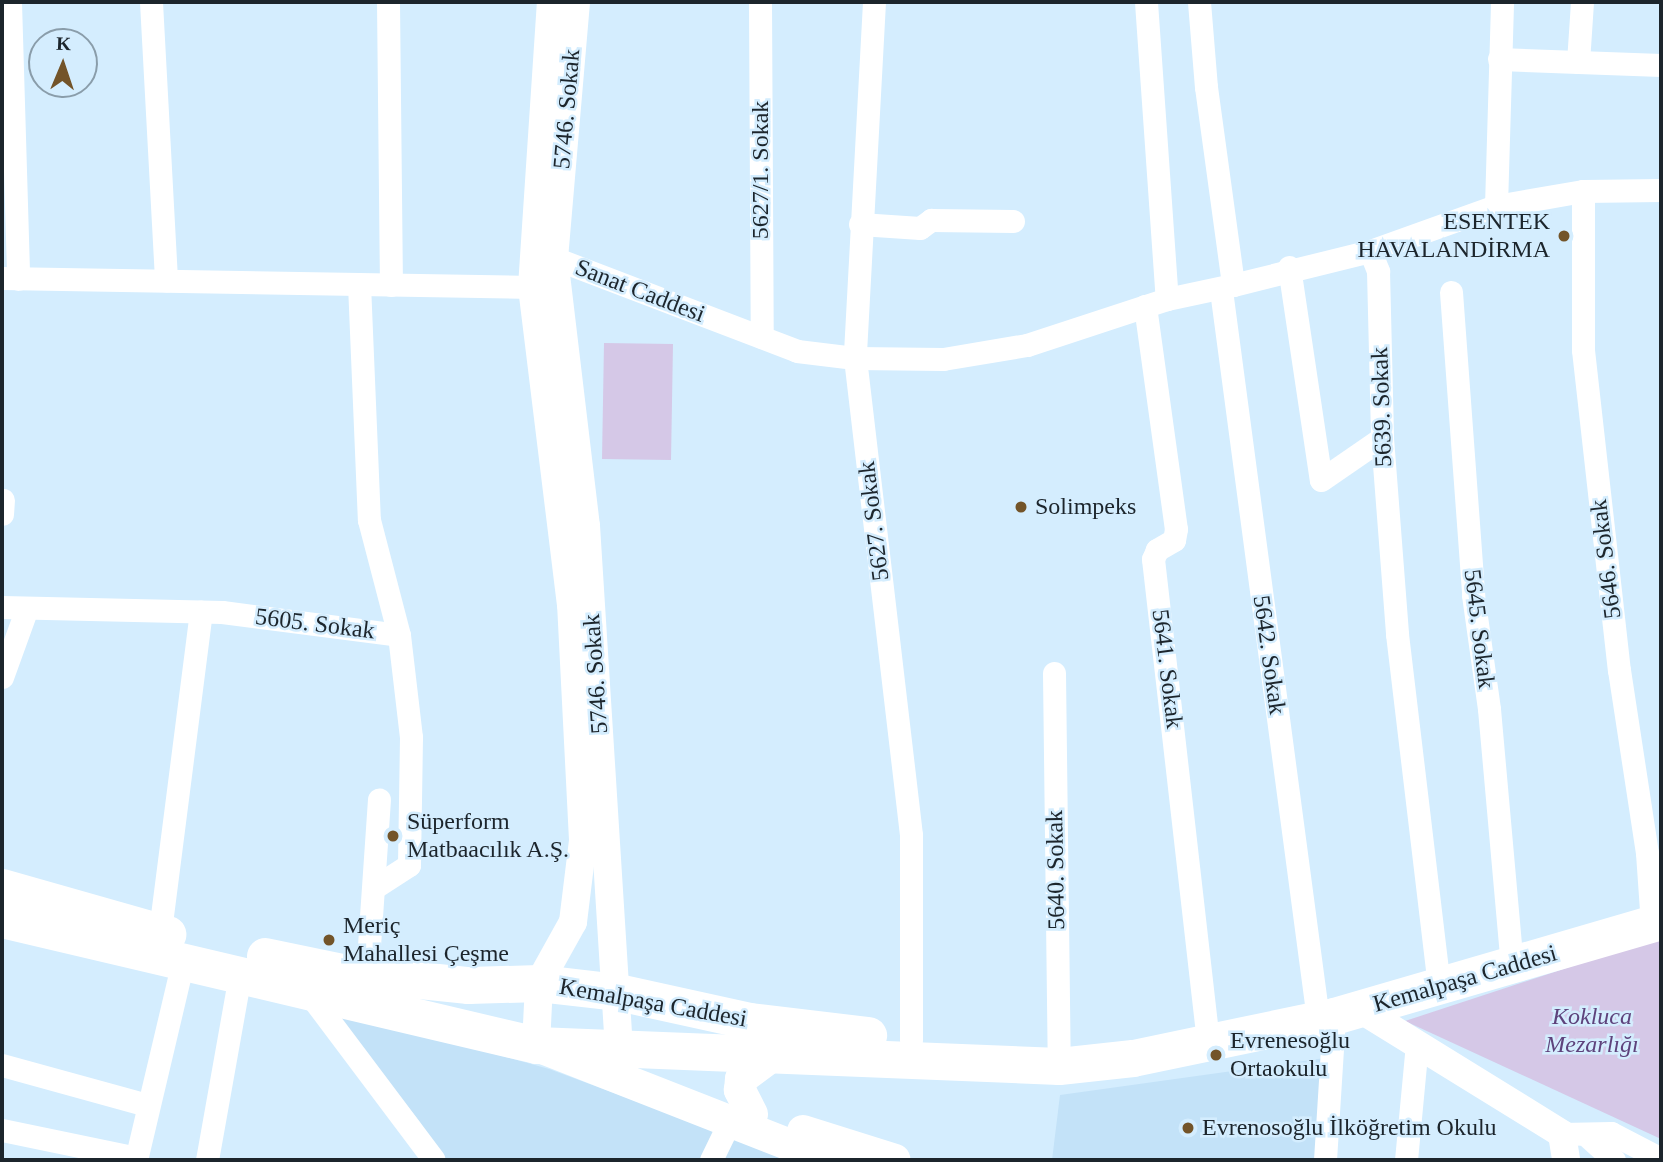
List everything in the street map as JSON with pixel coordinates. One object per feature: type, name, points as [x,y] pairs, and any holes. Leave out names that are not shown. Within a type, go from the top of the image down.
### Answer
[{"type":"main road","name":"Kemalpaşa Caddesi","points":[[2,887],[160,931],[367,975],[468,985],[539,983],[618,992],[750,1021],[911,1040],[1059,1066]]},
{"type":"main road","name":"Kemalpaşa Caddesi","points":[[2,919],[536,1045],[1059,1066],[1208,1044],[1337,1015],[1656,923]]},
{"type":"main road","points":[[536,1045],[741,1118],[895,1160]]},
{"type":"main road","points":[[619,1049],[681,1087],[829,1160]]},
{"type":"main road","points":[[741,1118],[741,1079],[776,1053]]},
{"type":"street","points":[[10,2],[10,278],[532,287]]},
{"type":"street","points":[[151,2],[166,281]]},
{"type":"street","points":[[388,2],[391,285]]},
{"type":"street","points":[[536,1045],[539,983],[573,922],[583,840],[571,605],[532,287],[551,2]]},
{"type":"street","name":"5746. Sokak","points":[[576,2],[554,258],[586,526],[618,992],[619,1049]]},
{"type":"street","name":"5627/1. Sokak","points":[[760,2],[762,337]]},
{"type":"street","name":"5627. Sokak","points":[[874,2],[860,224],[855,358],[911,835],[911,1040]]},
{"type":"street","name":"5641. Sokak","points":[[1146,2],[1156,303],[1176,529],[1174,540],[1157,550],[1153,559],[1208,1044]]},
{"type":"street","points":[[1199,2],[1227,287],[1289,267],[1370,251],[1496,206],[1583,191],[1661,190]]},
{"type":"street","points":[[1496,206],[1502,2]]},
{"type":"street","points":[[1578,62],[1582,2]]},
{"type":"street","points":[[1499,59],[1661,65]]},
{"type":"street","name":"5646. Sokak","points":[[1583,191],[1583,351],[1619,670],[1656,923]]},
{"type":"street","points":[[860,224],[920,228],[931,220],[1013,221]]},
{"type":"street","name":"5639. Sokak","points":[[1370,251],[1378,271],[1382,438],[1397,634],[1439,987]]},
{"type":"street","name":"Sanat Caddesi","points":[[532,287],[554,258],[797,351],[855,358],[943,359],[1027,345],[1156,303],[1227,287]]},
{"type":"street","points":[[1289,267],[1321,480],[1382,438]]},
{"type":"street","points":[[359,284],[369,520],[399,635]]},
{"type":"street","name":"5642. Sokak","points":[[1227,287],[1337,1015],[1325,1160]]},
{"type":"street","name":"5645. Sokak","points":[[1451,292],[1473,595],[1489,709],[1513,966]]},
{"type":"street","points":[[2,514],[3,500]]},
{"type":"street","name":"5605. Sokak","points":[[2,607],[201,612],[399,635],[411,737],[409,865],[375,887]]},
{"type":"street","points":[[2,677],[27,608]]},
{"type":"street","points":[[160,931],[201,612]]},
{"type":"street","name":"5640. Sokak","points":[[1054,673],[1059,1066]]},
{"type":"street","points":[[367,975],[379,799]]},
{"type":"street","points":[[2,1130],[137,1159],[147,1105],[183,961]]},
{"type":"street","points":[[207,1160],[240,975]]},
{"type":"street","points":[[307,991],[434,1160]]},
{"type":"street","points":[[1337,1015],[1417,1044],[1571,1143],[1614,1160]]},
{"type":"street","points":[[1406,1160],[1417,1044]]},
{"type":"street","points":[[2,1065],[147,1105]]},
{"type":"street","points":[[711,1160],[741,1118]]},
{"type":"street","points":[[1571,1143],[1611,1133],[1661,1159]]},
{"type":"shaded area","points":[[330,1008],[549,1069],[795,1160],[441,1160],[420,1122]]},
{"type":"shaded area","name":"Evrenosoğlu İlköğretim Okulu","points":[[1325,1058],[1317,1160],[1052,1160],[1060,1095]]},
{"type":"green space","points":[[604,343],[673,344],[671,460],[602,459]]},
{"type":"green space","name":"Kokluca Mezarlığı","points":[[1661,937],[1661,1139],[1405,1021]]},
{"type":"place","name":"ESENTEK HAVALANDİRMA","points":[[1564,236]]},
{"type":"place","name":"Solimpeks","points":[[1021,507]]},
{"type":"place","name":"Süperform Matbaacılık A.Ş.","points":[[393,836]]},
{"type":"place","name":"Meriç Mahallesi Çeşme","points":[[329,940]]},
{"type":"place","name":"Evrenesoğlu Ortaokulu","points":[[1216,1055]]},
{"type":"place","name":"Evrenosoğlu İlköğretim Okulu","points":[[1188,1128]]}]
